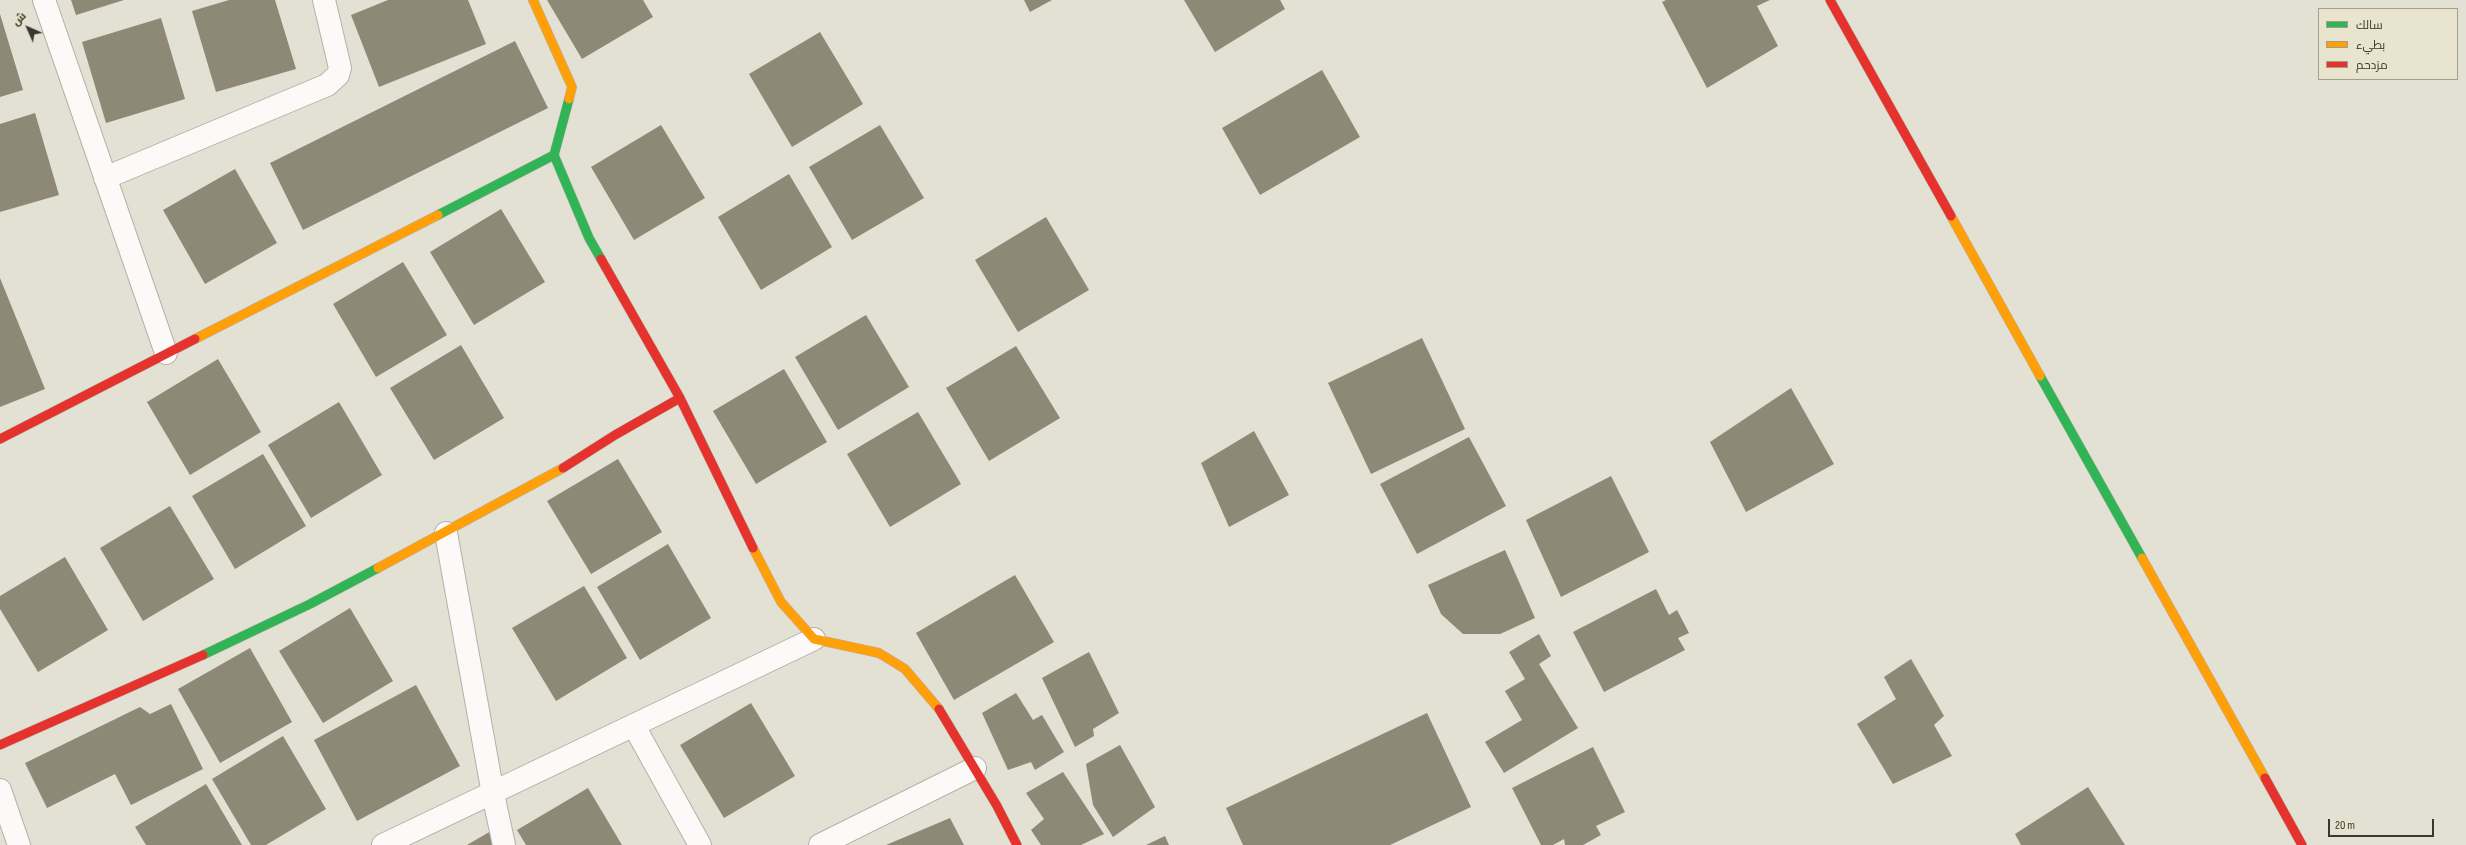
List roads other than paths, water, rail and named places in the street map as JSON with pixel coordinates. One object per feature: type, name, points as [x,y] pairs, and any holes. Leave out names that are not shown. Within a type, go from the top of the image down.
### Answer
[{"type":"street","points":[[44,0],[166,353]]},
{"type":"street","points":[[105,178],[327,85],[338,75],[340,68],[324,0]]},
{"type":"street","points":[[533,0],[572,86],[554,155],[589,238],[680,398],[773,590],[792,615],[814,638],[879,653],[905,669],[919,683],[944,716],[975,768],[1017,845]]},
{"type":"street","points":[[1830,0],[2302,845]]},
{"type":"street","points":[[0,439],[554,155]]},
{"type":"street","points":[[0,745],[198,657],[310,604],[559,472],[615,435],[680,398]]},
{"type":"street","points":[[446,533],[493,794],[504,845]]},
{"type":"street","points":[[383,845],[493,794],[814,638]]},
{"type":"street","points":[[634,726],[700,845]]},
{"type":"street","points":[[820,845],[975,768]]},
{"type":"street","points":[[0,790],[19,845]]}]
